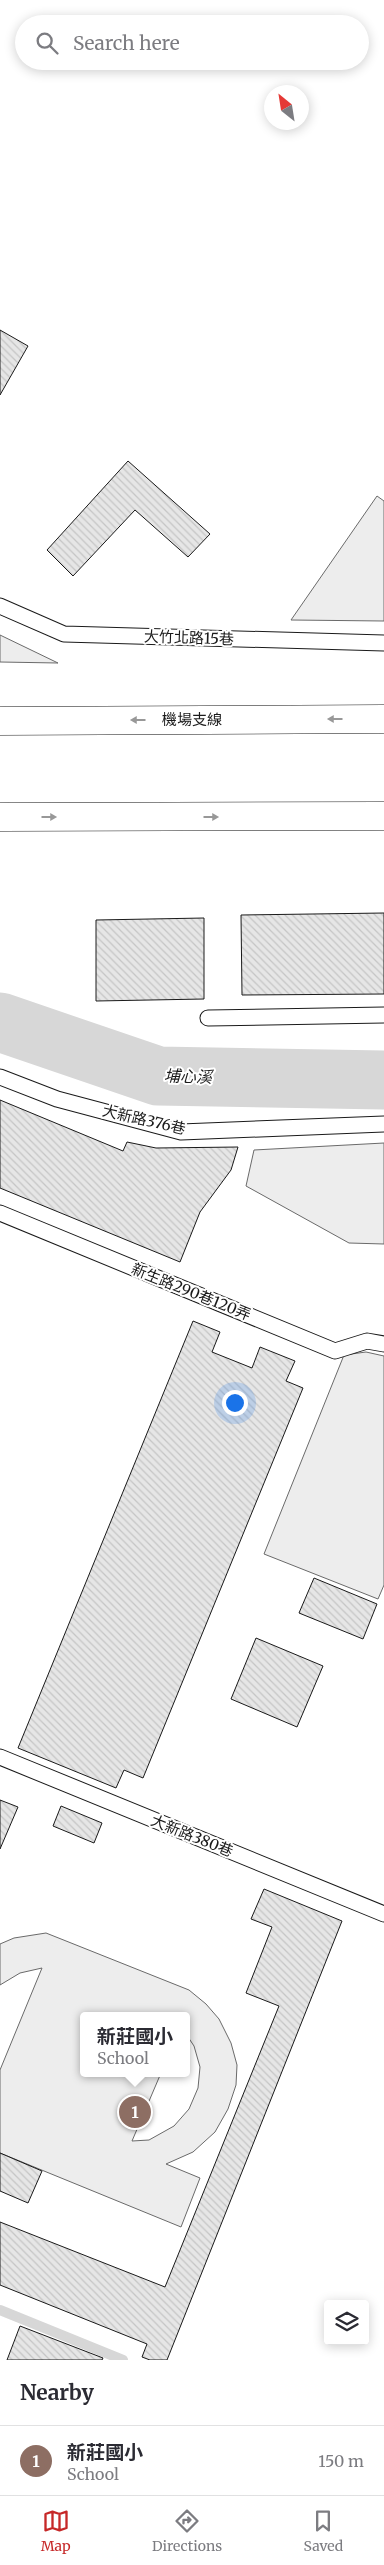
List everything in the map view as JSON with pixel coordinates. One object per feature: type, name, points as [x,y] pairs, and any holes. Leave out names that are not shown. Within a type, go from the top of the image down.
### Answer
[{"type":"highway","name":"機場支線","points":[[0,721],[384,719]]},
{"type":"highway","points":[[0,817],[384,816]]},
{"type":"lane","name":"大竹北路15巷","points":[[0,606],[64,634],[384,643]]},
{"type":"lane","points":[[208,1018],[384,1015]]},
{"type":"lane","name":"大新路376巷","points":[[0,1077],[57,1099],[181,1132],[384,1124]]},
{"type":"lane","name":"新生路290巷120弄","points":[[0,1213],[335,1351],[367,1341],[384,1344]]},
{"type":"lane","name":"大新路380巷","points":[[0,1757],[384,1914]]},
{"type":"shaded area","points":[[377,496],[384,501],[384,621],[291,620]]},
{"type":"shaded area","points":[[0,635],[58,663],[0,662]]},
{"type":"shaded area","points":[[384,1143],[384,1244],[349,1243],[246,1186],[254,1150]]},
{"type":"shaded area","points":[[366,1352],[384,1356],[384,1585],[378,1599],[264,1554],[344,1355]]},
{"type":"shaded area","points":[[46,1933],[189,1990],[206,2004],[219,2019],[231,2043],[237,2065],[236,2085],[228,2109],[215,2132],[193,2152],[166,2164],[200,2178],[181,2227],[0,2153],[0,2070],[42,1968],[20,1973],[0,1985],[0,1944],[14,1938]]},
{"type":"building","points":[[0,330],[28,346],[0,395]]},
{"type":"building","points":[[128,461],[210,534],[188,557],[135,510],[73,576],[47,550]]},
{"type":"building","points":[[384,913],[384,994],[242,995],[241,915]]},
{"type":"building","points":[[204,918],[204,999],[96,1001],[96,920]]},
{"type":"building","points":[[0,1100],[123,1151],[127,1142],[156,1148],[238,1147],[231,1170],[200,1212],[180,1262],[0,1188]]},
{"type":"building","points":[[193,1321],[220,1332],[212,1352],[252,1368],[260,1347],[295,1361],[286,1381],[303,1388],[143,1778],[124,1770],[116,1788],[18,1748]]},
{"type":"building","points":[[314,1578],[377,1604],[363,1639],[299,1613]]},
{"type":"building","points":[[256,1638],[323,1666],[297,1727],[231,1699]]},
{"type":"building","points":[[0,1800],[18,1807],[0,1849]]},
{"type":"building","points":[[61,1806],[102,1823],[94,1843],[53,1826]]},
{"type":"building","points":[[264,1889],[342,1921],[167,2360],[150,2360],[142,2357],[147,2344],[0,2285],[0,2222],[165,2287],[279,2006],[246,1993],[272,1927],[251,1919]]},
{"type":"building","points":[[0,2153],[42,2171],[28,2203],[0,2191]]},
{"type":"building","points":[[20,2326],[103,2358],[102,2360],[7,2360]]},
{"type":"waterway","name":"埔心溪","points":[[0,1022],[158,1076],[384,1080]]},
{"type":"waterway","points":[[0,2310],[123,2360]]},
{"type":"place","name":"新莊國小","points":[[135,2112]]}]
